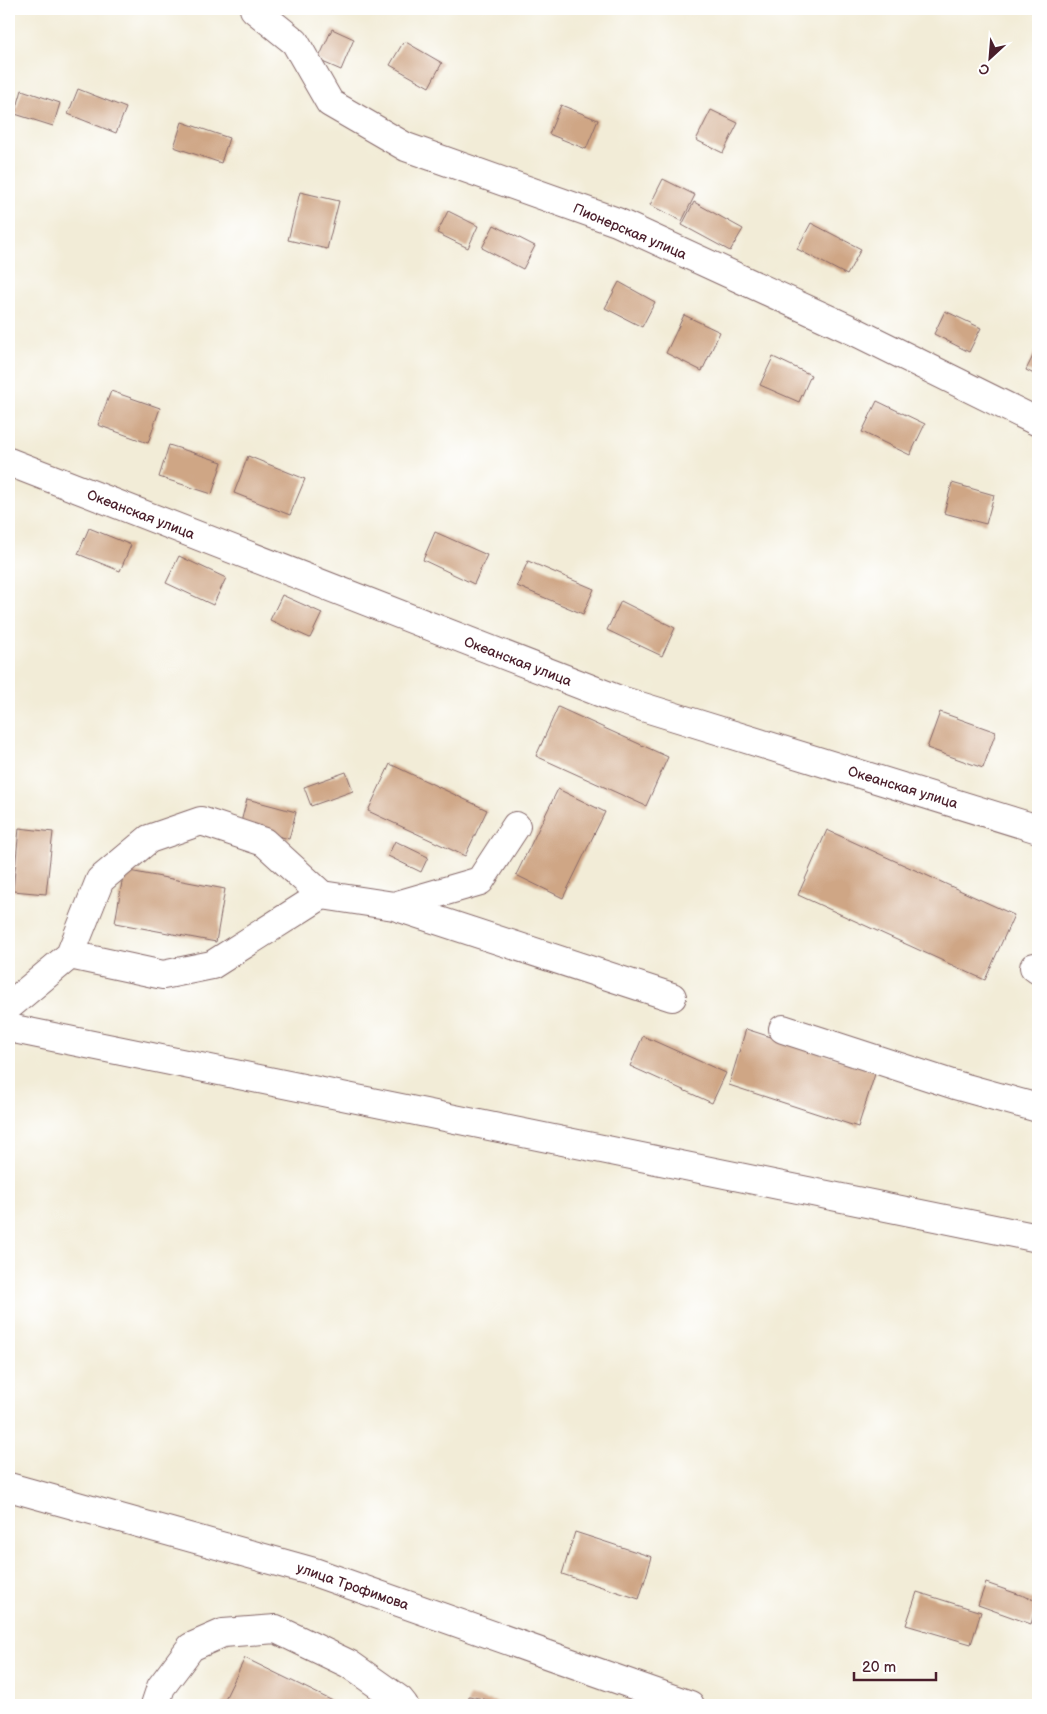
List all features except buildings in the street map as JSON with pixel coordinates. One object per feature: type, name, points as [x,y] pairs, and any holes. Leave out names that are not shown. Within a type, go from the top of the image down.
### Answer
[{"type":"street","name":"Пионерская улица","points":[[254,9],[295,42],[330,103],[406,147],[617,222],[854,331],[1038,422]]},
{"type":"street","name":"Океанская улица","points":[[9,462],[617,699],[1038,829]]},
{"type":"street","points":[[9,1006],[70,955],[100,880],[148,839],[201,821],[264,842],[322,895],[394,906],[672,997]]},
{"type":"street","points":[[394,906],[480,881],[516,826]]},
{"type":"street","points":[[70,955],[163,975],[212,965],[322,895]]},
{"type":"street","points":[[9,1028],[1038,1238]]},
{"type":"street","points":[[783,1029],[954,1085],[1038,1108]]},
{"type":"street","name":"улица Трофимова","points":[[9,1488],[314,1572],[690,1705]]},
{"type":"street","points":[[156,1705],[161,1687],[192,1647],[223,1633],[276,1629],[349,1664],[400,1700],[404,1705]]}]
